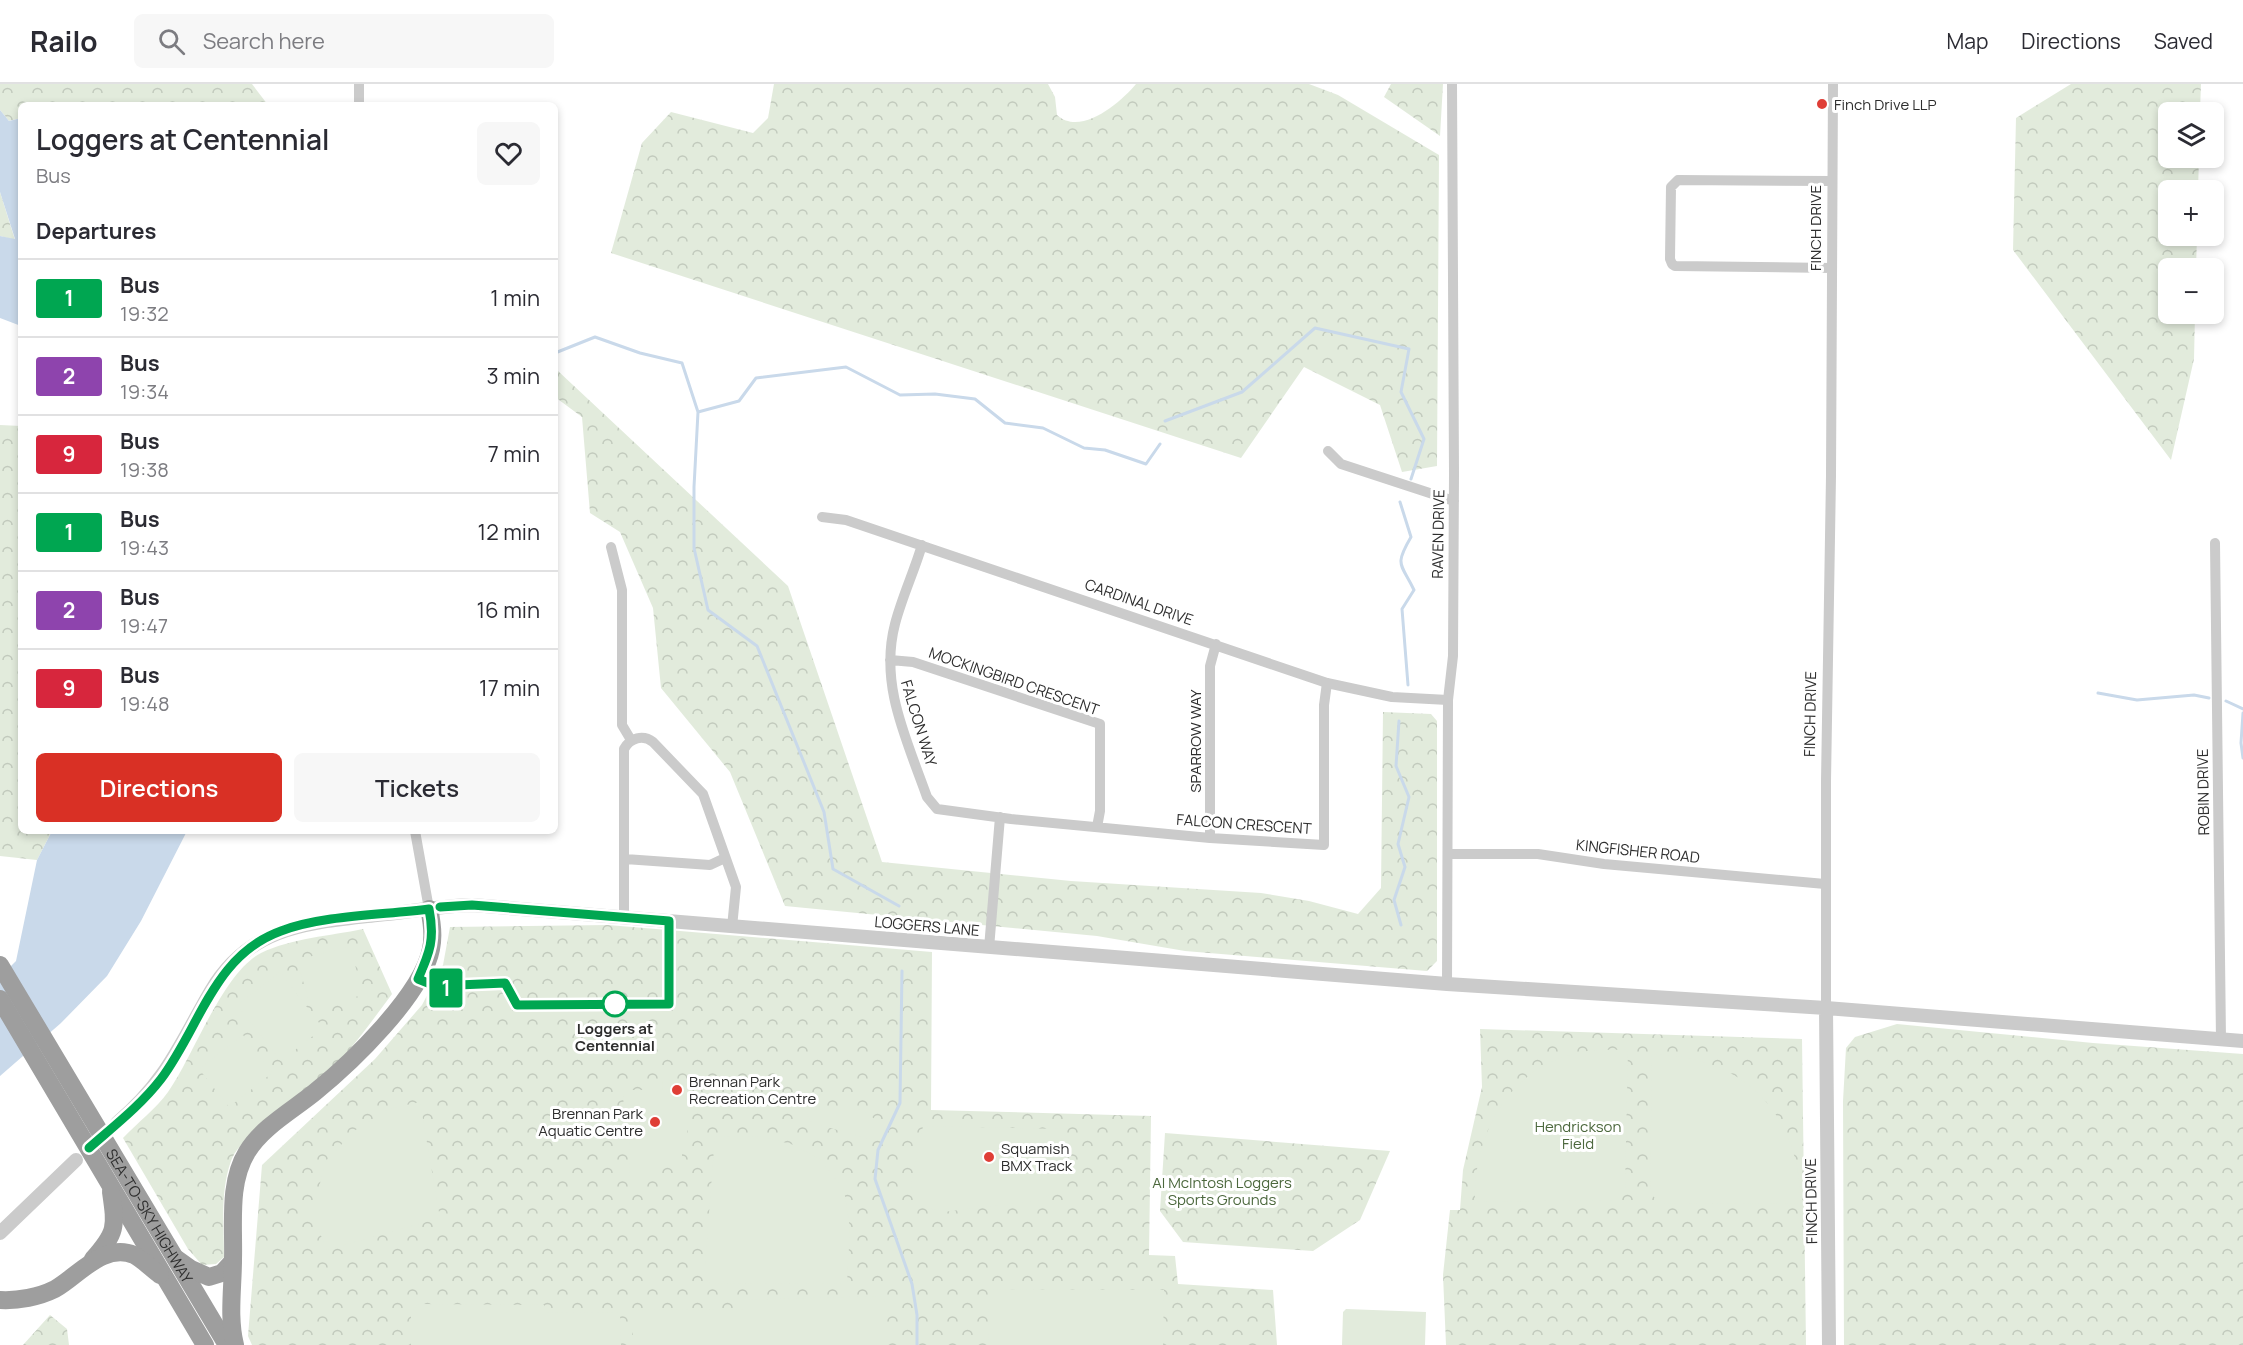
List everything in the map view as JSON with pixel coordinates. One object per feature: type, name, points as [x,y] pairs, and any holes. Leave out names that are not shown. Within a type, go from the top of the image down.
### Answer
[{"type":"highway","points":[[235,1345],[232,1333],[231,1300],[233,1211],[238,1173],[246,1153],[255,1140],[363,1049],[406,998],[418,979],[431,950],[433,928],[429,909]]},
{"type":"highway","name":"SEA-TO-SKY HIGHWAY","points":[[0,965],[226,1345]]},
{"type":"highway","name":"SEA-TO-SKY HIGHWAY","points":[[0,999],[205,1345]]},
{"type":"highway","points":[[88,1265],[110,1240],[115,1219],[110,1182]]},
{"type":"highway","points":[[0,1299],[11,1301],[54,1289],[109,1253],[132,1255],[167,1279]]},
{"type":"highway","points":[[174,1256],[191,1269],[209,1277],[222,1273],[233,1261]]},
{"type":"street","points":[[359,84],[359,102]]},
{"type":"street","name":"RAVEN DRIVE","points":[[1447,984],[1448,700],[1453,656],[1454,501],[1452,84]]},
{"type":"street","name":"FINCH DRIVE","points":[[1829,1345],[1825,884],[1831,476],[1833,84]]},
{"type":"street","points":[[1831,268],[1676,266],[1670,260],[1671,187],[1678,180],[1832,181]]},
{"type":"street","points":[[1328,451],[1341,464],[1454,501]]},
{"type":"street","name":"CARDINAL DRIVE","points":[[822,517],[846,520],[1327,683],[1392,697],[1448,700]]},
{"type":"street","name":"ROBIN DRIVE","points":[[2215,543],[2221,1040]]},
{"type":"street","name":"FALCON WAY","points":[[922,545],[895,624],[890,660],[890,686],[893,699],[931,804],[945,811],[1000,817]]},
{"type":"street","points":[[610,547],[622,590],[622,725],[631,740]]},
{"type":"street","name":"SPARROW WAY","points":[[1210,838],[1210,666],[1216,644]]},
{"type":"street","name":"MOCKINGBIRD CRESCENT","points":[[890,660],[913,662],[1100,724],[1100,811],[1097,827]]},
{"type":"street","name":"FALCON CRESCENT","points":[[1000,817],[1210,838],[1324,845],[1324,705],[1327,683]]},
{"type":"street","points":[[624,917],[624,749],[631,740],[643,737],[649,739],[700,790],[736,887],[732,927]]},
{"type":"street","points":[[989,948],[1000,817]]},
{"type":"street","points":[[117,1123],[138,1106],[160,1079],[179,1051],[212,990],[233,963],[254,945],[280,931],[304,924],[429,909],[416,834]]},
{"type":"street","name":"KINGFISHER ROAD","points":[[1448,854],[1538,854],[1604,864],[1825,884]]},
{"type":"street","points":[[625,859],[710,865],[725,858]]},
{"type":"street","name":"LOGGERS LANE","points":[[429,909],[472,905],[1447,984],[1826,1008],[2243,1041]]},
{"type":"street","points":[[0,1233],[76,1160]]},
{"type":"green space","points":[[0,84],[252,84],[266,102],[18,102],[18,119],[9,121],[0,110]]},
{"type":"green space","points":[[774,84],[1048,84],[1055,97],[1057,115],[1067,121],[1077,122],[1089,120],[1111,108],[1136,84],[1309,84],[1338,95],[1439,155],[1437,466],[1402,472],[1380,405],[1304,367],[1241,458],[611,253],[642,143],[671,112],[753,133],[768,118]]},
{"type":"green space","points":[[1391,84],[1443,84],[1440,136],[1384,97]]},
{"type":"green space","points":[[2071,84],[2201,84],[2200,102],[2158,102],[2158,168],[2199,168],[2198,180],[2158,180],[2158,246],[2197,246],[2196,258],[2158,258],[2158,324],[2195,324],[2194,359],[2171,460],[2013,250],[2016,118]]},
{"type":"green space","points":[[0,192],[15,240],[0,236]]},
{"type":"green space","points":[[558,371],[788,586],[882,862],[1071,881],[1261,893],[1309,901],[1358,914],[1381,888],[1383,712],[1431,714],[1437,721],[1437,961],[1427,971],[1185,951],[1097,936],[785,906],[730,772],[661,688],[653,608],[620,532],[590,513],[582,417],[558,399]]},
{"type":"green space","points":[[0,425],[18,426],[18,834],[50,834],[37,860],[0,856]]},
{"type":"green space","points":[[608,925],[932,952],[931,1110],[1151,1116],[1149,1255],[1175,1256],[1178,1284],[1273,1290],[1277,1345],[252,1345],[248,1336],[262,1165],[375,1059],[422,1005],[443,965],[450,927]]},
{"type":"green space","points":[[363,929],[392,994],[339,1062],[309,1091],[257,1130],[237,1150],[231,1161],[225,1185],[224,1257],[216,1264],[202,1265],[188,1249],[123,1138],[168,1092],[221,996],[247,963],[261,953],[285,944]]},
{"type":"green space","points":[[350,946],[363,995],[315,1007],[310,1005],[297,960]]},
{"type":"green space","points":[[280,972],[323,1028],[281,1061],[237,1005]]},
{"type":"green space","points":[[1897,1024],[2093,1043],[2243,1054],[2243,1345],[1844,1345],[1843,1101],[1846,1048],[1855,1037]]},
{"type":"green space","name":"Hendrickson Field","points":[[1480,1029],[1802,1039],[1806,1345],[1446,1345],[1443,1275],[1450,1210],[1460,1210],[1463,1170],[1482,1087]]},
{"type":"green space","points":[[243,1035],[272,1073],[229,1107],[199,1069]]},
{"type":"green space","points":[[1628,1050],[1625,1189],[1614,1200],[1475,1202],[1476,1177],[1489,1128],[1501,1106],[1516,1087],[1535,1071],[1557,1059],[1588,1051]]},
{"type":"green space","points":[[1652,1054],[1685,1057],[1714,1066],[1739,1078],[1760,1095],[1777,1116],[1790,1142],[1798,1171],[1801,1204],[1660,1203],[1650,1193]]},
{"type":"green space","name":"Brennan Park Aquatic Centre","points":[[691,1080],[690,1114],[687,1114],[687,1141],[682,1141],[682,1165],[656,1165],[656,1177],[629,1177],[630,1130],[622,1129],[624,1090],[662,1090],[663,1081]]},
{"type":"green space","points":[[420,1102],[440,1218],[326,1250],[316,1221],[316,1198],[326,1161],[354,1131],[388,1109]]},
{"type":"green space","points":[[808,1105],[861,1110],[875,1119],[875,1132],[870,1139],[812,1123],[807,1115]]},
{"type":"green space","name":"Squamish BMX Track","points":[[923,1126],[1062,1129],[1059,1189],[1040,1200],[943,1212],[924,1207],[915,1198],[911,1185]]},
{"type":"green space","name":"Al McIntosh Loggers Sports Grounds","points":[[1165,1133],[1390,1151],[1360,1220],[1313,1251],[1183,1242],[1160,1211]]},
{"type":"green space","points":[[715,1136],[762,1137],[791,1144],[820,1159],[844,1190],[850,1229],[847,1284],[710,1283],[704,1278]]},
{"type":"green space","points":[[1253,1181],[1269,1182],[1268,1198],[1253,1197]]},
{"type":"green space","points":[[989,1289],[1164,1290],[1163,1345],[988,1345]]},
{"type":"green space","points":[[880,1296],[885,1302],[885,1345],[633,1345],[633,1310],[748,1309],[748,1300]]},
{"type":"green space","points":[[419,1304],[544,1305],[545,1313],[620,1312],[621,1345],[411,1345],[411,1311]]},
{"type":"green space","points":[[1346,1309],[1426,1312],[1425,1345],[1342,1345],[1343,1312]]},
{"type":"green space","points":[[50,1315],[67,1329],[69,1345],[23,1345]]},
{"type":"water","points":[[0,110],[9,121],[18,119],[18,325],[0,318],[0,236],[15,239],[0,192]]},
{"type":"water","points":[[50,834],[185,834],[141,921],[107,976],[61,1023],[0,1076],[0,977],[16,961],[37,860]]},
{"type":"waterway","points":[[1165,421],[1242,392],[1315,328],[1409,349],[1401,392],[1424,439],[1411,479]]},
{"type":"waterway","points":[[558,352],[595,337],[640,353],[682,363],[698,412],[694,548],[708,610],[757,646],[824,812],[833,869],[899,906]]},
{"type":"waterway","points":[[698,412],[739,401],[756,378],[846,367],[900,395],[935,394],[975,399],[1005,423],[1043,428],[1084,448],[1105,450],[1146,464],[1160,444]]},
{"type":"waterway","points":[[1400,502],[1411,537],[1402,554],[1401,564],[1414,590],[1402,609],[1408,685]]},
{"type":"waterway","points":[[2098,693],[2137,700],[2194,695],[2209,698]]},
{"type":"waterway","points":[[2226,701],[2243,709]]},
{"type":"waterway","points":[[2243,713],[2241,743],[2243,758]]},
{"type":"waterway","points":[[1399,721],[1396,766],[1409,797],[1398,844],[1405,867],[1394,900],[1401,925]]},
{"type":"waterway","points":[[902,971],[900,1103],[878,1150],[875,1179],[912,1284],[917,1315],[917,1345]]},
{"type":"bus line","name":"1","points":[[89,1148],[138,1106],[160,1079],[179,1051],[212,990],[233,963],[244,952],[267,937],[296,926],[429,909],[433,928],[431,950],[418,979],[443,989],[458,985],[505,983],[517,1005],[669,1004],[669,921],[472,905],[440,907]]},
{"type":"place","name":"Finch Drive LLP","points":[[1822,104]]},
{"type":"place","name":"Loggers at Centennial","points":[[615,1004]]},
{"type":"place","name":"Brennan Park Recreation Centre","points":[[677,1090]]},
{"type":"place","name":"Brennan Park Aquatic Centre","points":[[655,1122]]},
{"type":"place","name":"Squamish BMX Track","points":[[989,1157]]}]
